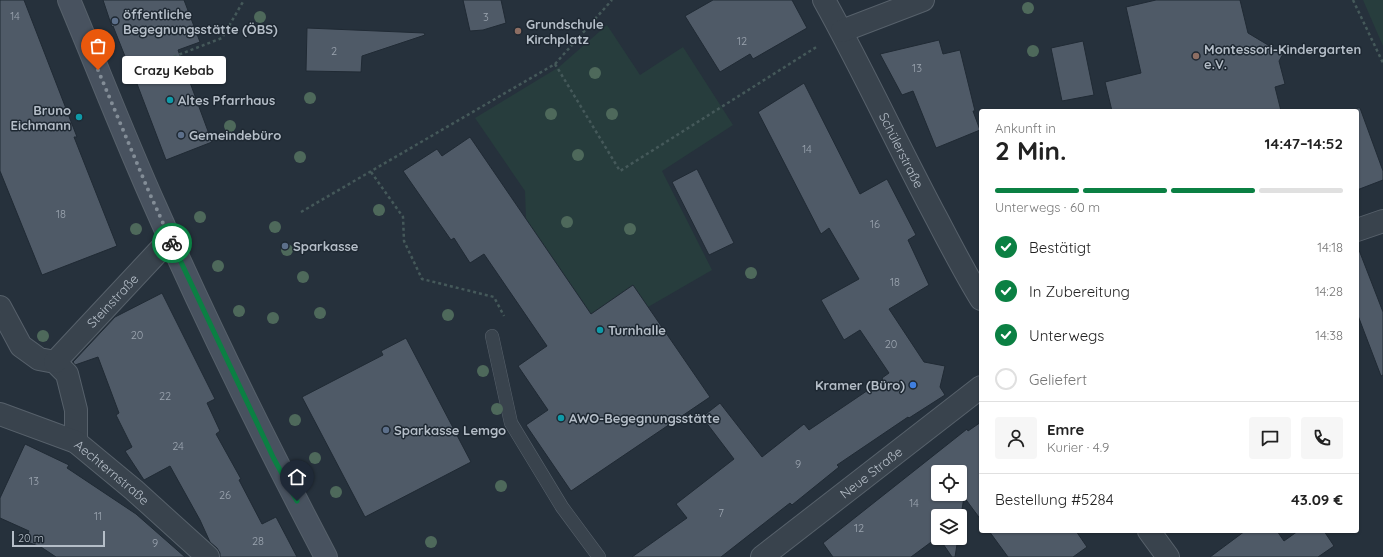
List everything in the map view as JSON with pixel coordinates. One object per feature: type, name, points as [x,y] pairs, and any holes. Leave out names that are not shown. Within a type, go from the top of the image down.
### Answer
[{"type":"street","points":[[69,0],[170,239],[274,459],[326,557]]},
{"type":"street","name":"Schülerstraße","points":[[824,0],[842,32],[925,197],[979,296]]},
{"type":"street","points":[[842,32],[923,0]]},
{"type":"street","points":[[1359,229],[1383,221]]},
{"type":"street","name":"Steinstraße","points":[[55,362],[170,239]]},
{"type":"street","points":[[0,307],[21,346],[39,359],[55,362],[68,374],[76,410],[76,442]]},
{"type":"street","name":"Neue Straße","points":[[762,557],[979,389]]},
{"type":"street","name":"Aechternstraße","points":[[0,414],[76,442],[134,490],[208,557]]},
{"type":"street","points":[[1150,533],[1168,557]]},
{"type":"lane","points":[[492,336],[511,423],[562,507],[599,557]]},
{"type":"path","points":[[104,84],[222,38],[244,0]]},
{"type":"path","points":[[301,212],[555,64],[612,0]]},
{"type":"path","points":[[1353,0],[1383,63]]},
{"type":"path","points":[[555,64],[620,171],[842,32]]},
{"type":"path","points":[[371,172],[403,217],[404,241],[422,279],[494,297],[505,315],[492,336]]},
{"type":"green space","points":[[1363,0],[1383,0],[1383,46]]},
{"type":"green space","points":[[607,25],[640,75],[683,47],[733,125],[662,171],[712,270],[648,307],[633,285],[591,314],[526,219],[525,191],[475,118],[559,67]]},
{"type":"building","points":[[0,0],[24,0],[77,137],[74,137],[117,246],[42,275],[0,171]]},
{"type":"building","points":[[103,0],[184,0],[200,42],[178,50],[212,142],[166,160],[131,68],[130,69],[113,26],[112,27]]},
{"type":"building","points":[[463,0],[501,0],[506,23],[483,30],[470,31]]},
{"type":"building","points":[[713,0],[792,0],[807,28],[753,59],[750,54],[720,72],[685,16]]},
{"type":"building","name":"Montessori-Kindergarten e.V.","points":[[1156,0],[1240,0],[1248,33],[1283,54],[1279,61],[1285,84],[1275,87],[1280,109],[1112,109],[1105,82],[1141,73],[1126,7]]},
{"type":"building","points":[[307,28],[424,33],[425,35],[362,56],[361,72],[306,71]]},
{"type":"building","points":[[939,40],[943,54],[960,50],[975,111],[973,111],[979,130],[936,148],[913,91],[902,95],[880,54]]},
{"type":"building","points":[[1083,41],[1094,95],[1062,101],[1051,48]]},
{"type":"building","points":[[804,83],[860,194],[887,179],[916,235],[908,240],[929,285],[889,309],[924,362],[945,366],[940,387],[945,395],[909,418],[908,417],[837,465],[839,467],[792,505],[790,503],[721,557],[632,557],[687,518],[676,504],[734,459],[702,417],[720,403],[762,457],[804,424],[809,430],[883,380],[882,378],[889,373],[860,330],[844,340],[821,300],[859,279],[829,228],[821,234],[758,112]]},
{"type":"building","points":[[1360,108],[1383,171],[1383,180],[1359,189],[1359,109],[1357,109]]},
{"type":"building","points":[[470,137],[591,314],[633,285],[710,397],[571,491],[526,425],[548,410],[518,366],[547,346],[484,254],[470,263],[454,238],[451,240],[403,171],[437,149],[442,156]]},
{"type":"building","points":[[697,169],[734,243],[709,255],[672,182]]},
{"type":"building","points":[[1359,250],[1383,312],[1383,375],[1381,376],[1359,318]]},
{"type":"building","points":[[162,293],[215,399],[207,403],[220,431],[216,434],[241,479],[239,480],[262,524],[276,517],[297,557],[220,557],[220,553],[210,542],[200,520],[170,466],[144,480],[125,451],[132,447],[116,415],[119,413],[98,357],[75,365],[73,362],[115,317]]},
{"type":"building","name":"Sparkasse Lemgo","points":[[406,338],[471,462],[365,517],[302,397],[383,355],[381,351]]},
{"type":"building","points":[[979,423],[979,517],[967,501],[967,465],[931,465],[931,501],[963,501],[962,509],[931,509],[931,542],[911,557],[833,557],[823,543],[967,429],[968,431]]},
{"type":"building","points":[[25,444],[69,465],[67,468],[136,514],[185,557],[56,557],[41,547],[25,541],[29,531],[0,518],[0,498]]},
{"type":"building","points":[[990,533],[1077,533],[1087,547],[1073,557],[1008,557]]},
{"type":"building","points":[[1242,533],[1278,533],[1284,541],[1295,533],[1325,533],[1334,546],[1318,557],[1210,557]]},
{"type":"building","points":[[944,545],[957,545],[955,557],[952,557]]},
{"type":"way so far","points":[[98,70],[172,243]]},
{"type":"place","name":"öffentliche Begegnungsstätte (ÖBS)","points":[[115,21]]},
{"type":"place","name":"Grundschule Kirchplatz","points":[[518,31]]},
{"type":"place","name":"Montessori-Kindergarten e.V.","points":[[1196,56]]},
{"type":"place","name":"Crazy Kebab","points":[[98,70]]},
{"type":"place","name":"Altes Pfarrhaus","points":[[170,100]]},
{"type":"place","name":"Bruno Eichmann","points":[[79,117]]},
{"type":"place","name":"Gemeindebüro","points":[[181,135]]},
{"type":"place","name":"Sparkasse","points":[[285,246]]},
{"type":"place","name":"Turnhalle","points":[[600,330]]},
{"type":"place","name":"Kramer (Büro)","points":[[913,385]]},
{"type":"place","name":"AWO-Begegnungsstätte","points":[[561,418]]},
{"type":"place","name":"Sparkasse Lemgo","points":[[386,430]]},
{"type":"route","points":[[172,243],[274,459],[297,501]]}]
